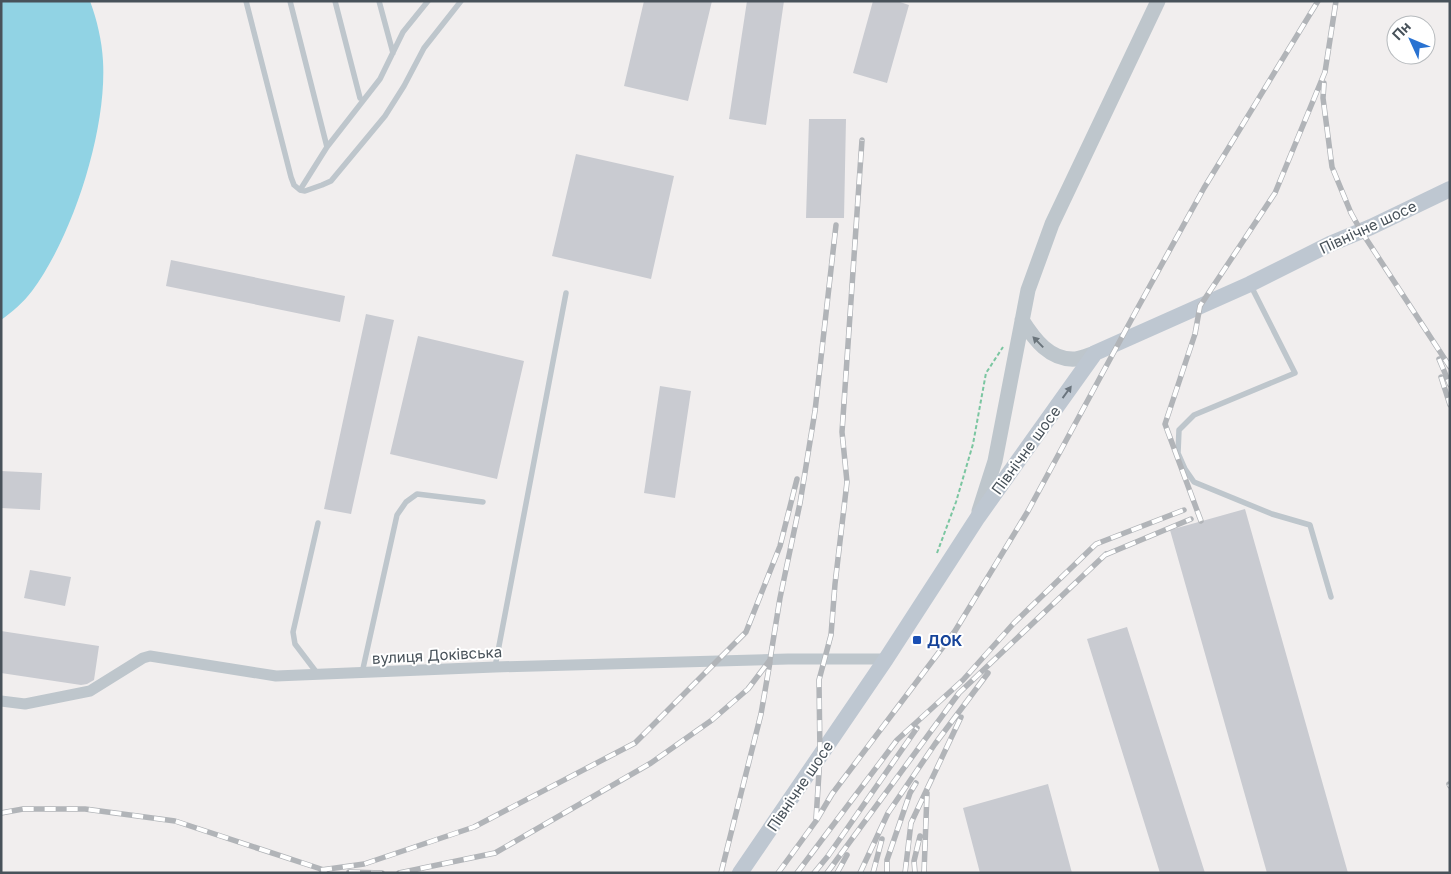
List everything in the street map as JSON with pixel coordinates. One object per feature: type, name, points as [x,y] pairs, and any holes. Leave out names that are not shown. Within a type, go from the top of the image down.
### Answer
[{"type":"main road","name":"Північне шосе","points":[[740,873],[886,659],[978,518],[1095,354],[1250,284],[1330,244],[1371,227],[1450,189]]},
{"type":"street","points":[[978,518],[995,462],[1028,290],[1052,224],[1158,1]]},
{"type":"street","points":[[1022,320],[1033,338],[1043,348],[1058,357],[1075,359],[1095,354]]},
{"type":"street","name":"вулиця Доківська","points":[[1,701],[25,704],[90,691],[143,658],[150,656],[276,676],[495,666],[788,659],[886,659]]},
{"type":"lane","points":[[246,1],[291,177],[294,185],[300,190],[305,191],[331,180],[364,143],[385,116],[404,86],[424,48],[461,1]]},
{"type":"lane","points":[[290,1],[327,147]]},
{"type":"lane","points":[[335,1],[360,98]]},
{"type":"lane","points":[[379,1],[393,53]]},
{"type":"lane","points":[[300,190],[327,147],[380,79],[404,32],[424,3]]},
{"type":"lane","points":[[1250,284],[1295,373],[1194,415],[1180,430],[1178,453],[1185,469],[1194,482],[1272,514],[1310,525],[1331,597]]},
{"type":"lane","points":[[495,666],[566,293]]},
{"type":"lane","points":[[362,673],[396,515],[406,502],[417,494],[483,502]]},
{"type":"lane","points":[[318,523],[293,632],[295,644],[319,675]]},
{"type":"path","points":[[936,555],[956,502],[973,444],[986,373],[1006,343]]},
{"type":"water","points":[[1,1],[90,1],[102,46],[103,88],[93,150],[74,212],[61,242],[32,291],[1,320]]},
{"type":"building","points":[[644,1],[712,1],[688,101],[624,86]]},
{"type":"building","points":[[747,1],[784,1],[766,125],[729,119]]},
{"type":"building","points":[[873,1],[897,1],[909,5],[887,83],[853,73]]},
{"type":"building","points":[[809,119],[846,119],[844,218],[806,218]]},
{"type":"building","points":[[576,154],[674,176],[651,279],[552,256]]},
{"type":"building","points":[[171,260],[345,296],[340,322],[166,286]]},
{"type":"building","points":[[366,314],[394,320],[351,514],[324,509]]},
{"type":"building","points":[[418,336],[524,361],[497,479],[390,454]]},
{"type":"building","points":[[660,386],[691,391],[675,498],[644,493]]},
{"type":"building","points":[[1,471],[42,473],[40,510],[1,508]]},
{"type":"building","points":[[1245,509],[1348,873],[1267,873],[1170,530]]},
{"type":"building","points":[[30,570],[71,577],[65,606],[24,598]]},
{"type":"building","points":[[1127,627],[1205,873],[1160,873],[1087,639]]},
{"type":"building","points":[[1,631],[99,646],[94,680],[81,685],[1,673]]},
{"type":"building","points":[[1048,784],[1072,873],[980,873],[963,808]]},
{"type":"railway","points":[[778,873],[816,821],[832,794],[955,631],[1028,511],[1204,188],[1318,1]]},
{"type":"railway","points":[[1201,521],[1165,424],[1195,334],[1200,306],[1275,193],[1325,72],[1336,1]]},
{"type":"railway","points":[[1324,83],[1323,98],[1332,167],[1351,213],[1450,367]]},
{"type":"railway","points":[[816,819],[820,757],[819,680],[831,635],[847,482],[842,432],[862,140]]},
{"type":"railway","points":[[399,873],[495,853],[651,763],[712,720],[748,689],[770,660],[780,598],[800,503],[815,411],[836,225]]},
{"type":"railway","points":[[1439,359],[1450,385]]},
{"type":"railway","points":[[1441,377],[1450,405]]},
{"type":"railway","points":[[321,870],[364,864],[474,827],[635,743],[746,632],[780,546],[797,479]]},
{"type":"railway","points":[[797,873],[897,740],[963,680],[1014,623],[1096,544],[1184,510]]},
{"type":"railway","points":[[1105,555],[1191,519]]},
{"type":"railway","points":[[827,873],[959,693],[1106,554]]},
{"type":"railway","points":[[721,873],[761,714],[770,662]]},
{"type":"railway","points":[[860,873],[888,813],[935,744],[988,673]]},
{"type":"railway","points":[[905,873],[911,823],[961,717]]},
{"type":"railway","points":[[814,873],[828,856],[917,728]]},
{"type":"railway","points":[[887,873],[887,860],[910,793],[916,783]]},
{"type":"railway","points":[[924,873],[927,793]]},
{"type":"railway","points":[[1,813],[23,809],[85,809],[175,821],[327,871]]},
{"type":"railway","points":[[915,873],[914,861],[920,836]]},
{"type":"railway","points":[[873,873],[882,839]]},
{"type":"railway","points":[[837,873],[847,855]]},
{"type":"railway","points":[[349,872],[382,873]]},
{"type":"place","name":"ДОК","points":[[917,640]]}]
